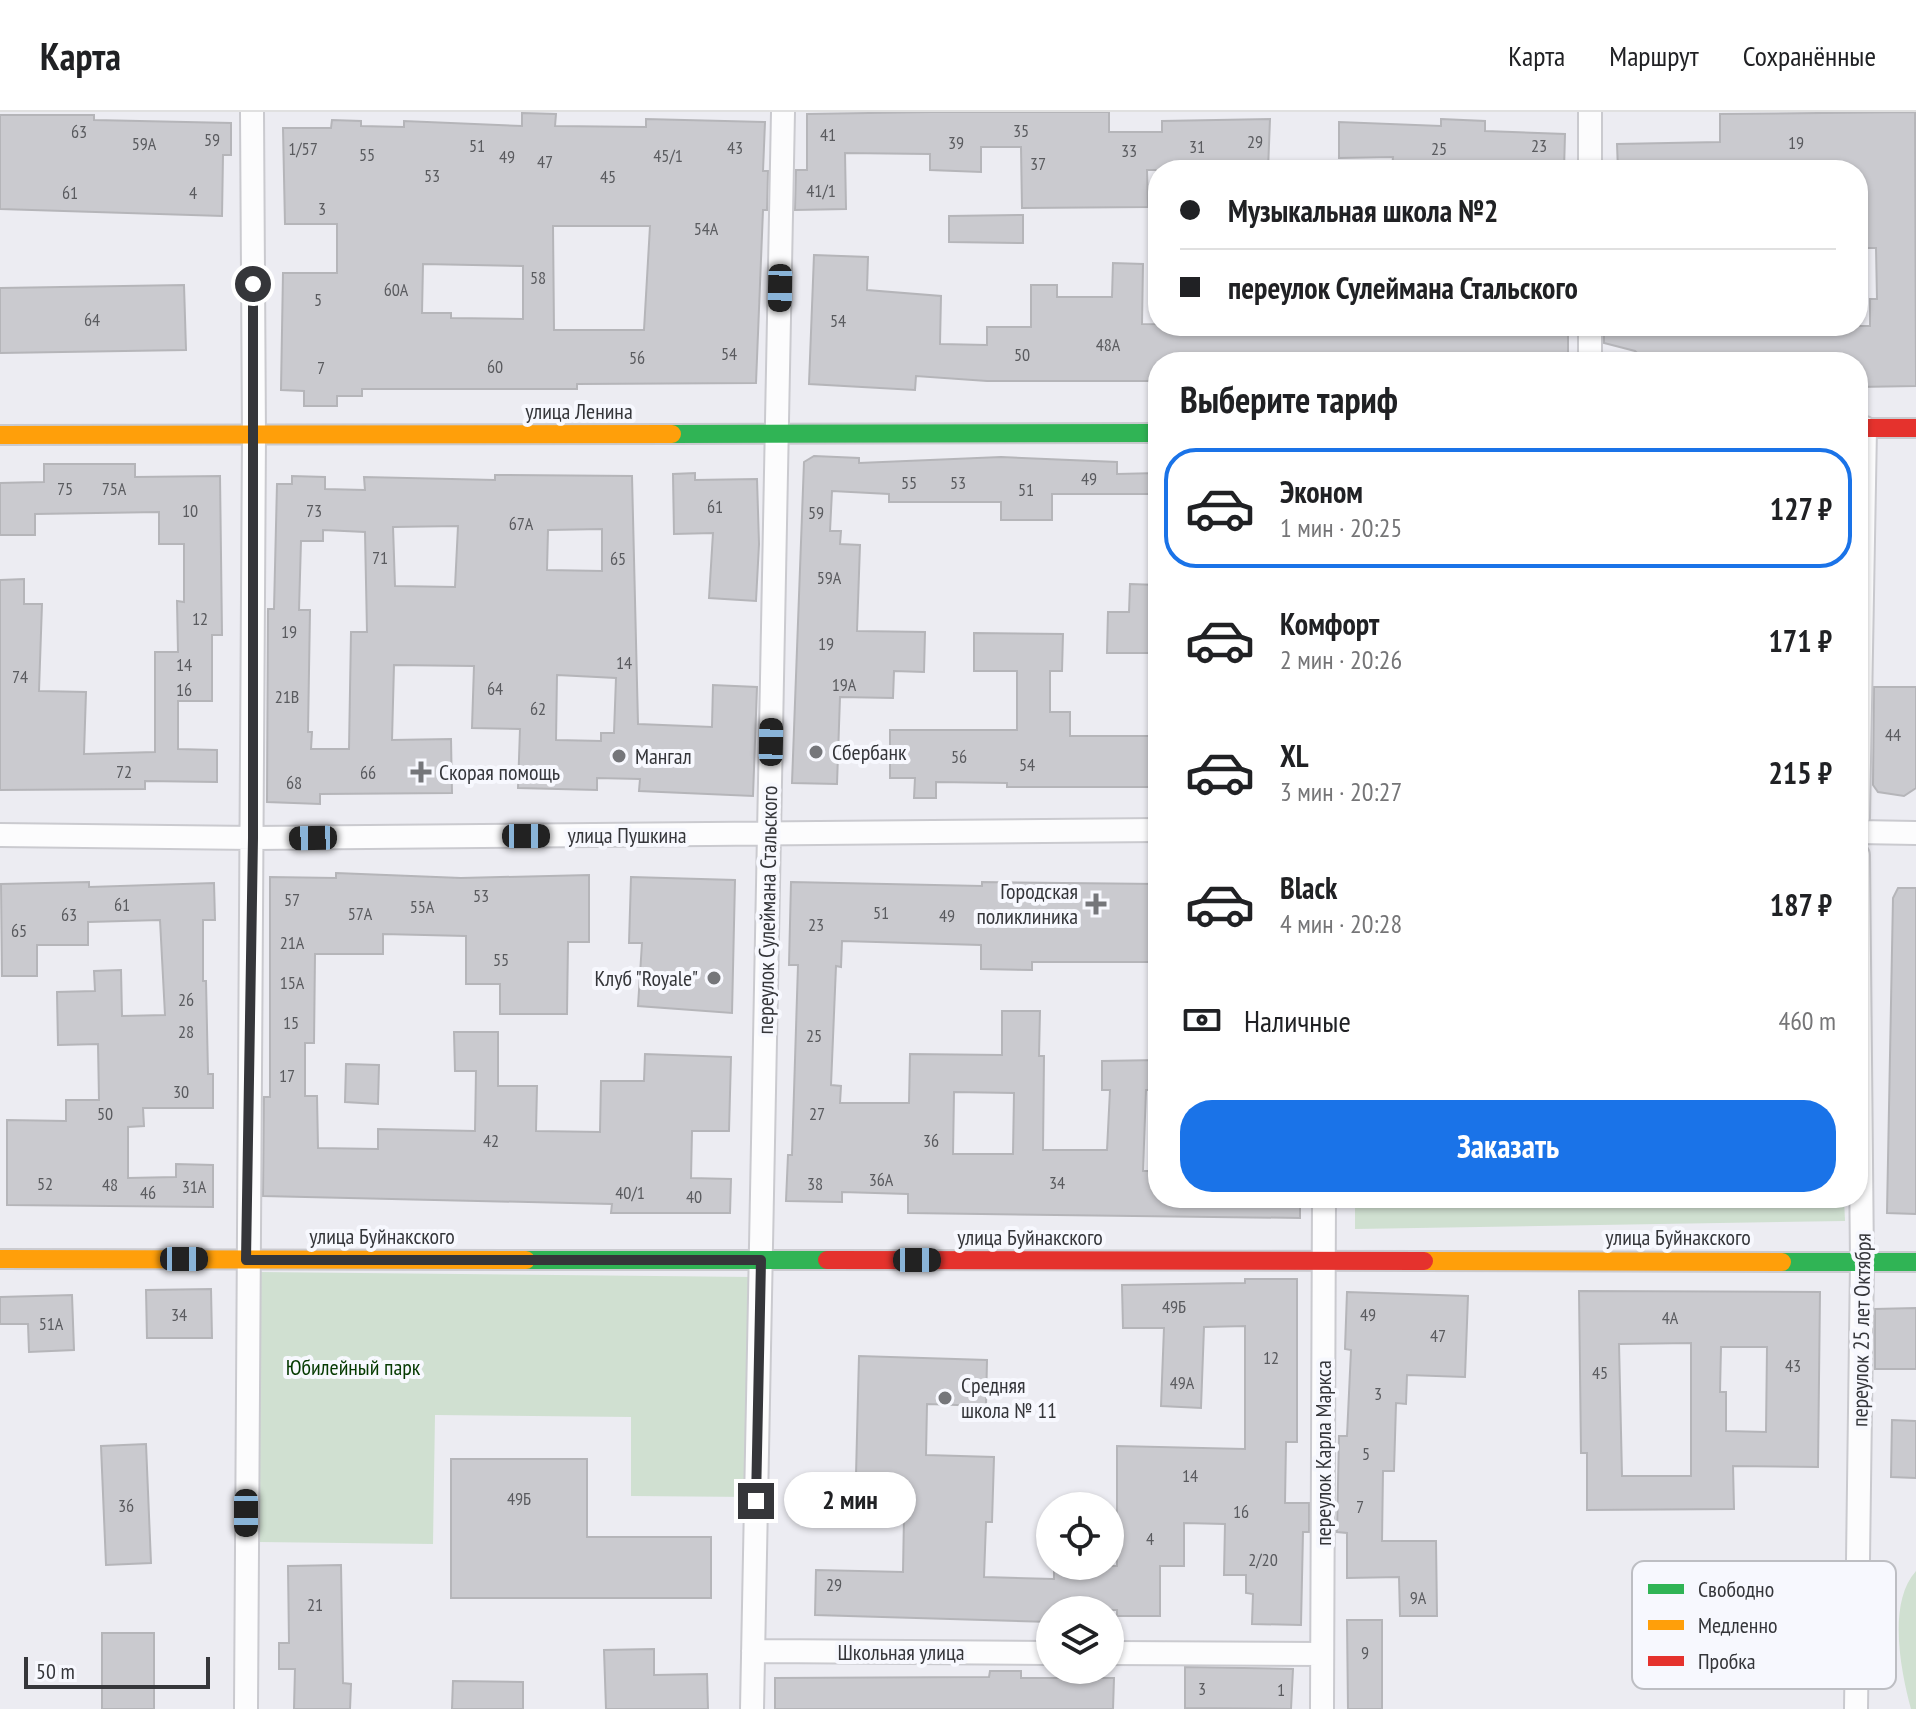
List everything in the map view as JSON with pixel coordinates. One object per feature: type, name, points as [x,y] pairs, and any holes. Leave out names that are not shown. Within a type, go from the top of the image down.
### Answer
[{"type":"street","points":[[246,1709],[246,1260],[253,838],[252,112]]},
{"type":"street","name":"переулок Сулеймана Стальского","points":[[752,1709],[783,112]]},
{"type":"street","points":[[1590,112],[1590,160]]},
{"type":"street","points":[[1868,428],[1916,428]]},
{"type":"street","name":"улица Ленина","points":[[0,435],[1148,433]]},
{"type":"street","name":"улица Пушкина","points":[[0,835],[253,838],[1148,830]]},
{"type":"street","points":[[1868,832],[1916,833]]},
{"type":"street","name":"переулок Карла Маркса","points":[[1322,1709],[1324,1208]]},
{"type":"street","name":"переулок 25 лет Октября","points":[[1858,1561],[1861,1208]]},
{"type":"street","name":"улица Буйнакского","points":[[0,1259],[1916,1262]]},
{"type":"street","name":"Школьная улица","points":[[753,1651],[1036,1653]]},
{"type":"street","points":[[1124,1653],[1322,1654]]},
{"type":"street","name":"переулок 25 лет Октября","points":[[1856,1689],[1856,1709]]},
{"type":"green space","points":[[1355,1208],[1844,1208],[1845,1221],[1355,1229]]},
{"type":"green space","name":"Юбилейный парк","points":[[260,1272],[753,1277],[751,1497],[631,1496],[631,1417],[435,1415],[433,1544],[258,1542]]},
{"type":"green space","points":[[1916,1571],[1916,1709],[1911,1709],[1903,1676],[1899,1619],[1907,1585]]},
{"type":"building","points":[[1109,112],[1109,132],[1162,132],[1162,121],[1270,119],[1268,160],[1148,160],[1148,207],[1022,208],[1021,147],[981,147],[981,172],[930,170],[930,154],[845,153],[846,209],[795,210],[796,170],[807,170],[807,114]]},
{"type":"building","points":[[1915,112],[1916,386],[1868,387],[1868,352],[1636,352],[1604,343],[1604,336],[1868,336],[1870,299],[1877,299],[1876,248],[1868,248],[1868,160],[1618,160],[1617,144],[1720,142],[1720,114]]},
{"type":"building","points":[[522,113],[556,114],[555,126],[646,127],[646,119],[765,122],[763,171],[768,171],[767,210],[763,210],[756,383],[577,384],[577,389],[362,389],[362,396],[337,396],[337,406],[304,406],[304,391],[281,390],[283,273],[337,273],[337,224],[285,224],[283,128],[331,128],[332,120],[361,121],[361,126],[404,127],[404,121],[522,126]],"holes":[[[553,226],[650,226],[644,330],[554,330]],[[423,264],[523,266],[523,319],[451,318],[451,313],[422,313]]]},
{"type":"building","points":[[0,115],[94,115],[94,120],[231,123],[231,155],[223,155],[222,216],[0,209]]},
{"type":"building","points":[[1441,119],[1485,121],[1485,131],[1565,134],[1564,160],[1339,158],[1339,122],[1441,126]]},
{"type":"building","points":[[1023,215],[1023,243],[949,242],[949,216]]},
{"type":"building","points":[[814,255],[868,257],[867,290],[941,296],[940,344],[987,345],[987,327],[1031,327],[1031,285],[1057,285],[1057,297],[1112,297],[1113,263],[1143,264],[1142,324],[1148,324],[1148,336],[1568,336],[1568,352],[1148,352],[1148,381],[987,381],[916,376],[915,390],[809,384]]},
{"type":"building","points":[[184,285],[186,350],[0,353],[0,288]]},
{"type":"building","points":[[814,456],[859,458],[859,463],[1001,457],[1117,462],[1117,474],[1148,473],[1148,494],[1052,494],[1052,520],[1001,520],[1001,502],[889,502],[889,494],[832,491],[830,531],[841,531],[840,544],[860,545],[857,631],[925,632],[924,672],[894,671],[893,698],[840,697],[837,784],[792,783],[804,462]]},
{"type":"building","points":[[44,464],[135,464],[135,477],[220,476],[222,635],[212,635],[212,701],[178,701],[178,749],[217,750],[217,782],[145,781],[145,789],[0,790],[0,580],[24,579],[24,604],[42,604],[39,691],[86,692],[84,754],[155,752],[155,652],[178,652],[177,601],[184,602],[184,544],[159,544],[159,512],[35,514],[35,535],[0,535],[0,483],[44,482]]},
{"type":"building","points":[[695,473],[695,480],[757,479],[759,544],[756,601],[709,598],[713,533],[674,534],[673,474]]},
{"type":"building","points":[[495,475],[632,476],[638,724],[712,727],[713,685],[757,687],[753,796],[639,791],[640,779],[597,778],[597,790],[518,788],[520,729],[472,728],[474,666],[394,665],[392,740],[451,739],[452,793],[320,794],[320,804],[267,802],[268,609],[274,609],[277,484],[292,484],[292,476],[325,477],[325,489],[365,490],[364,477],[495,480]],"holes":[[[458,526],[455,587],[395,586],[393,527]],[[602,529],[602,571],[547,570],[548,530]],[[323,530],[365,532],[367,632],[351,632],[349,749],[311,749],[312,732],[308,732],[310,610],[299,610],[301,541],[323,541]],[[557,675],[616,678],[614,733],[601,733],[601,741],[556,740]]]},
{"type":"building","points":[[1130,584],[1148,585],[1148,653],[1107,653],[1108,612],[1129,612]]},
{"type":"building","points":[[974,633],[1063,634],[1062,671],[1050,671],[1050,712],[1070,712],[1070,736],[1148,736],[1148,787],[1007,787],[1007,783],[936,782],[936,798],[914,798],[915,778],[890,778],[890,730],[1017,730],[1017,671],[974,671]]},
{"type":"building","points":[[1874,687],[1916,687],[1916,788],[1904,796],[1878,792],[1873,785]]},
{"type":"building","points":[[336,873],[461,878],[589,875],[589,942],[568,942],[567,1014],[500,1014],[500,984],[466,984],[466,936],[383,934],[383,954],[315,954],[314,1043],[305,1043],[305,1096],[317,1096],[318,1148],[378,1149],[378,1129],[475,1131],[476,1071],[455,1071],[454,1032],[498,1032],[498,1086],[537,1086],[536,1131],[600,1132],[601,1081],[644,1081],[645,1054],[731,1057],[729,1131],[692,1131],[691,1178],[731,1179],[730,1213],[611,1213],[612,1204],[263,1196],[264,1097],[270,1097],[270,877],[336,878]]},
{"type":"building","name":"Клуб \"Royale\"","points":[[631,877],[735,880],[732,1013],[638,1006],[642,943],[629,943]]},
{"type":"building","points":[[89,882],[89,887],[214,883],[215,920],[203,920],[203,981],[206,981],[208,1074],[213,1074],[213,1108],[143,1108],[144,1126],[128,1127],[128,1178],[176,1177],[176,1164],[213,1165],[213,1207],[7,1205],[7,1120],[66,1121],[66,1100],[99,1100],[98,1044],[58,1045],[57,992],[95,991],[94,971],[121,970],[122,1016],[165,1015],[160,920],[88,922],[88,945],[37,945],[37,976],[2,976],[1,884]]},
{"type":"building","points":[[791,882],[982,886],[982,882],[1148,884],[1148,962],[1032,962],[1032,970],[981,969],[981,945],[842,941],[841,967],[836,966],[831,1085],[841,1086],[840,1103],[909,1103],[910,1054],[1002,1055],[1002,1011],[1040,1011],[1039,1056],[1044,1056],[1043,1150],[1107,1150],[1110,1090],[1102,1090],[1102,1061],[1148,1060],[1143,1171],[1148,1171],[1148,1208],[1300,1208],[1300,1218],[908,1213],[908,1194],[842,1192],[842,1202],[786,1201],[788,1155],[792,1155],[798,965],[789,965]],"holes":[[[954,1092],[1014,1093],[1013,1154],[953,1154]]]},
{"type":"building","points":[[1898,888],[1916,888],[1916,1214],[1887,1213],[1893,898]]},
{"type":"building","points":[[346,1064],[379,1065],[378,1104],[345,1102]]},
{"type":"building","points":[[1245,1279],[1297,1279],[1297,1442],[1286,1442],[1285,1503],[1309,1503],[1309,1532],[1303,1532],[1301,1625],[1252,1624],[1253,1594],[1246,1593],[1246,1575],[1224,1575],[1225,1524],[1184,1523],[1184,1566],[1160,1566],[1160,1616],[1124,1616],[1124,1596],[1036,1596],[1036,1622],[815,1615],[816,1570],[903,1572],[904,1516],[855,1515],[859,1356],[987,1360],[986,1406],[927,1404],[926,1455],[994,1457],[992,1522],[986,1522],[984,1577],[1124,1580],[1124,1492],[1117,1492],[1117,1446],[1245,1449],[1245,1326],[1204,1327],[1201,1408],[1161,1406],[1164,1328],[1123,1328],[1122,1285],[1245,1283]]},
{"type":"building","points":[[211,1289],[212,1338],[147,1338],[146,1290]]},
{"type":"building","points":[[1579,1291],[1820,1292],[1818,1467],[1733,1466],[1734,1509],[1587,1510],[1587,1453],[1581,1453]],"holes":[[[1691,1343],[1691,1476],[1622,1476],[1619,1344]],[[1721,1347],[1767,1347],[1766,1432],[1726,1431],[1726,1392],[1720,1392]]]},
{"type":"building","points":[[1347,1292],[1468,1296],[1465,1377],[1407,1375],[1406,1404],[1396,1403],[1394,1471],[1383,1471],[1382,1541],[1436,1541],[1437,1616],[1400,1616],[1399,1577],[1347,1578],[1347,1533],[1337,1532],[1339,1436],[1347,1436],[1351,1350],[1345,1349]]},
{"type":"building","points":[[72,1295],[74,1350],[29,1352],[28,1324],[0,1324],[0,1297]]},
{"type":"building","points":[[1916,1308],[1916,1369],[1875,1369],[1875,1309]]},
{"type":"building","points":[[1892,1420],[1916,1421],[1916,1478],[1891,1477]]},
{"type":"building","points":[[146,1444],[151,1563],[106,1565],[101,1446]]},
{"type":"building","points":[[451,1459],[587,1459],[587,1537],[711,1537],[711,1598],[451,1598]]},
{"type":"building","points":[[341,1565],[343,1683],[351,1684],[350,1709],[294,1709],[295,1669],[279,1669],[279,1643],[289,1643],[288,1566]]},
{"type":"building","points":[[1347,1620],[1382,1620],[1382,1709],[1348,1709]]},
{"type":"building","points":[[102,1633],[154,1633],[154,1709],[102,1709]]},
{"type":"building","points":[[654,1649],[654,1675],[707,1674],[708,1709],[606,1709],[604,1650]]},
{"type":"building","points":[[1185,1667],[1293,1669],[1291,1709],[1185,1708]]},
{"type":"building","points":[[990,1671],[1021,1671],[1021,1678],[1036,1678],[1036,1684],[1114,1684],[1113,1709],[775,1709],[775,1678],[989,1677]]},
{"type":"building","points":[[453,1681],[523,1682],[523,1709],[452,1709]]},
{"type":"traffic: fast","points":[[672,434],[1148,433]]},
{"type":"traffic: fast","points":[[526,1260],[827,1260]]},
{"type":"traffic: fast","points":[[1782,1262],[1916,1262]]},
{"type":"traffic: slow","points":[[0,435],[672,434]]},
{"type":"traffic: slow","points":[[0,1259],[526,1260]]},
{"type":"traffic: slow","points":[[1424,1261],[1782,1262]]},
{"type":"traffic: jam","points":[[1868,428],[1916,428]]},
{"type":"traffic: jam","points":[[827,1260],[1424,1261]]},
{"type":"place","name":"Сбербанк","points":[[816,752]]},
{"type":"place","name":"Мангал","points":[[619,756]]},
{"type":"place","name":"Скорая помощь","points":[[421,772]]},
{"type":"place","name":"Городская поликлиника","points":[[1096,904]]},
{"type":"place","name":"Клуб \"Royale\"","points":[[714,978]]},
{"type":"place","name":"Средняя школа № 11","points":[[945,1398]]},
{"type":"route","points":[[253,284],[253,838],[246,1260],[761,1260],[756,1501]]}]
